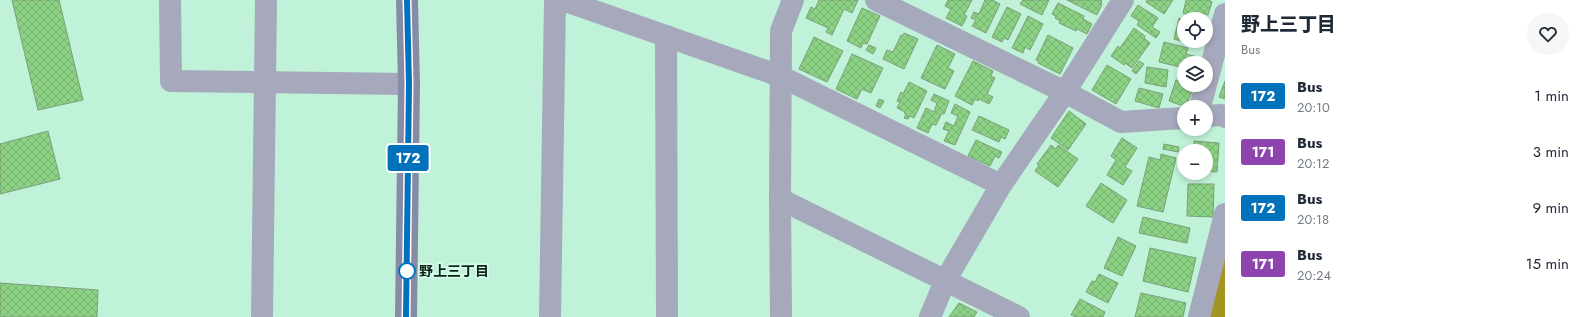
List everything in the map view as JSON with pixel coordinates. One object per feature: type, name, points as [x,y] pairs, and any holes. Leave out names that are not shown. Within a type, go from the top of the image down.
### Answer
[{"type":"street","points":[[170,0],[171,81],[409,84]]},
{"type":"street","points":[[262,317],[266,0]]},
{"type":"street","points":[[406,317],[409,84],[407,0]]},
{"type":"street","points":[[781,317],[781,31],[793,0]]},
{"type":"street","points":[[876,0],[1065,92],[1121,122],[1177,118]]},
{"type":"street","points":[[930,317],[945,281],[1001,184],[1065,92],[1123,0]]},
{"type":"street","points":[[550,317],[568,1],[780,76],[1001,184]]},
{"type":"street","points":[[1202,100],[1225,14]]},
{"type":"street","points":[[666,36],[667,317]]},
{"type":"street","points":[[1213,116],[1221,115],[1225,117]]},
{"type":"street","points":[[780,199],[1019,317]]},
{"type":"street","points":[[1199,317],[1225,214]]},
{"type":"building","points":[[12,0],[59,0],[83,100],[38,110]]},
{"type":"building","points":[[819,0],[858,0],[852,13],[844,9],[832,35],[826,32],[828,28],[806,18],[811,7],[815,9]]},
{"type":"building","points":[[948,0],[972,0],[964,15],[967,16],[962,26],[946,18],[951,9],[945,6]]},
{"type":"building","points":[[985,0],[992,0],[1000,4],[986,33],[972,26],[976,20],[971,18],[974,12],[979,14]]},
{"type":"building","points":[[1023,0],[1049,0],[1042,15],[1020,4]]},
{"type":"building","points":[[1067,0],[1099,0],[1102,1],[1102,4],[1097,15]]},
{"type":"building","points":[[1147,0],[1173,0],[1164,14],[1146,2]]},
{"type":"building","points":[[1186,0],[1209,0],[1212,2],[1209,12],[1183,12]]},
{"type":"building","points":[[1058,3],[1084,16],[1083,19],[1092,24],[1087,34],[1077,29],[1076,31],[1059,23],[1060,21],[1052,14]]},
{"type":"building","points":[[1138,5],[1158,18],[1152,27],[1160,32],[1156,38],[1137,25],[1139,21],[1131,16]]},
{"type":"building","points":[[1007,7],[1021,14],[1008,40],[1004,38],[1002,42],[992,37]]},
{"type":"building","points":[[862,8],[880,16],[867,44],[863,43],[861,48],[847,41]]},
{"type":"building","points":[[1028,16],[1043,24],[1030,50],[1025,47],[1023,53],[1012,48]]},
{"type":"building","points":[[1177,26],[1177,40],[1174,39]]},
{"type":"building","points":[[1134,28],[1145,36],[1144,38],[1150,43],[1132,68],[1125,63],[1124,65],[1111,56],[1118,46],[1120,48]]},
{"type":"building","points":[[904,33],[918,39],[904,69],[883,59],[887,50],[893,52],[901,35],[903,36]]},
{"type":"building","points":[[1048,35],[1073,48],[1060,74],[1038,63],[1039,61],[1036,60]]},
{"type":"building","points":[[814,37],[843,51],[827,82],[799,69]]},
{"type":"building","points":[[1164,42],[1177,45],[1177,48],[1188,48],[1186,54],[1193,56],[1177,56],[1177,66],[1159,62]]},
{"type":"building","points":[[869,45],[876,48],[873,54],[866,50]]},
{"type":"building","points":[[937,45],[955,54],[948,68],[954,71],[945,89],[921,78]]},
{"type":"building","points":[[852,54],[883,68],[871,93],[862,89],[857,99],[836,89]]},
{"type":"building","points":[[973,61],[993,71],[991,76],[995,78],[987,94],[993,97],[989,104],[979,99],[978,101],[975,99],[972,105],[955,96]]},
{"type":"building","points":[[1139,61],[1144,64],[1136,74],[1132,71]]},
{"type":"building","points":[[1107,65],[1131,79],[1116,104],[1092,90]]},
{"type":"building","points":[[1147,67],[1168,70],[1166,87],[1145,83]]},
{"type":"building","points":[[1176,80],[1177,92],[1192,92],[1189,100],[1177,100],[1177,104],[1169,101]]},
{"type":"building","points":[[1225,81],[1225,99],[1219,97]]},
{"type":"building","points":[[909,82],[927,91],[914,118],[910,116],[908,119],[904,118],[906,114],[904,113],[905,112],[897,108],[900,102],[897,101],[901,92],[903,94]]},
{"type":"building","points":[[1139,88],[1163,94],[1159,108],[1135,101]]},
{"type":"building","points":[[934,94],[949,101],[944,114],[942,113],[936,125],[932,124],[928,133],[917,128],[926,108],[934,112],[937,103],[931,100]]},
{"type":"building","points":[[879,99],[884,101],[880,108],[876,106]]},
{"type":"building","points":[[955,104],[970,112],[955,145],[944,141],[949,131],[943,129],[946,122],[954,126],[958,116],[951,113]]},
{"type":"building","points":[[1069,111],[1086,124],[1068,150],[1051,138]]},
{"type":"building","points":[[979,116],[1009,130],[1005,139],[1001,137],[999,142],[972,130]]},
{"type":"building","points":[[48,131],[60,179],[0,194],[0,144]]},
{"type":"building","points":[[1122,138],[1137,148],[1125,167],[1132,171],[1123,185],[1107,175],[1116,160],[1111,156]]},
{"type":"building","points":[[976,140],[1002,152],[999,158],[995,156],[990,166],[968,156]]},
{"type":"building","points":[[1194,141],[1219,143],[1217,172],[1213,172],[1213,144],[1194,144]]},
{"type":"building","points":[[1164,144],[1177,147],[1177,152],[1163,149]]},
{"type":"building","points":[[1051,145],[1056,149],[1058,145],[1078,159],[1058,187],[1035,171],[1039,165],[1037,164]]},
{"type":"building","points":[[1161,154],[1176,158],[1163,212],[1137,206],[1149,157],[1160,160]]},
{"type":"building","points":[[1101,183],[1127,200],[1113,223],[1086,206]]},
{"type":"building","points":[[1188,184],[1214,184],[1213,217],[1187,216]]},
{"type":"building","points":[[1143,217],[1190,228],[1187,243],[1139,233]]},
{"type":"building","points":[[1118,237],[1136,246],[1122,276],[1104,268]]},
{"type":"building","points":[[1150,248],[1196,258],[1188,292],[1143,281]]},
{"type":"building","points":[[1099,274],[1118,283],[1108,303],[1086,292],[1092,281],[1095,282]]},
{"type":"building","points":[[0,283],[98,290],[97,317],[0,317]]},
{"type":"building","points":[[1141,293],[1186,303],[1183,317],[1135,317]]},
{"type":"building","points":[[1080,299],[1105,312],[1103,317],[1076,317],[1071,315]]},
{"type":"building","points":[[959,303],[977,312],[974,317],[949,317]]},
{"type":"waterway","points":[[1215,317],[1225,273]]},
{"type":"bus line","name":"172","points":[[406,317],[409,84],[407,0]]},
{"type":"place","name":"野上三丁目","points":[[407,271]]}]
